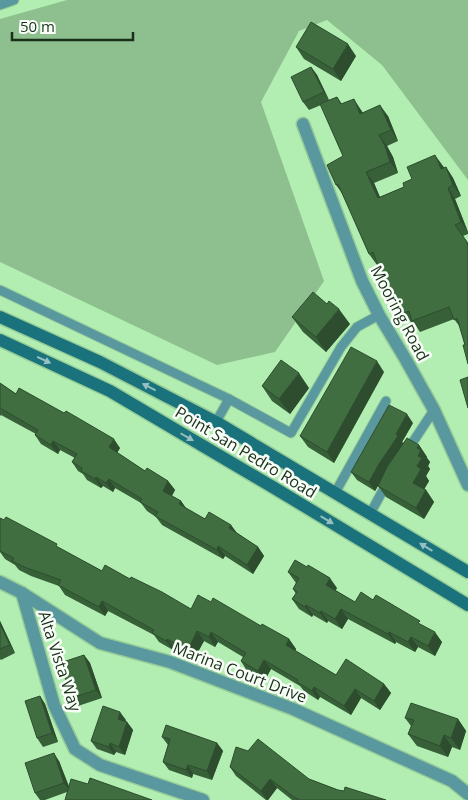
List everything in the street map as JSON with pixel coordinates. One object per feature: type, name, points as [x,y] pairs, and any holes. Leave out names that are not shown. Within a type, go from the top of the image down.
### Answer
[{"type":"main road","name":"Point San Pedro Road","points":[[0,317],[100,362],[216,422],[468,572]]},
{"type":"main road","name":"Point San Pedro Road","points":[[0,340],[110,391],[468,605]]},
{"type":"street","name":"Mooring Road","points":[[303,124],[362,281],[379,315],[434,410],[468,485]]},
{"type":"street","name":"Marina Court Drive","points":[[0,582],[22,593],[100,643],[170,662],[293,709],[452,781],[468,794]]},
{"type":"street","name":"Alta Vista Way","points":[[22,593],[54,706],[75,749],[100,765],[203,800]]},
{"type":"lane","points":[[0,5],[14,0]]},
{"type":"lane","points":[[0,290],[229,399],[291,434],[341,347],[357,327],[379,315]]},
{"type":"lane","points":[[216,422],[229,399]]},
{"type":"lane","points":[[335,493],[386,401]]},
{"type":"lane","points":[[401,460],[434,410]]},
{"type":"lane","points":[[370,514],[390,476]]},
{"type":"shaded area","points":[[67,0],[468,0],[468,180],[382,65],[327,20],[299,31],[261,102],[324,281],[275,352],[217,365],[0,262],[0,19]]},
{"type":"building","points":[[311,22],[348,44],[333,69],[296,47]]},
{"type":"building","points":[[311,67],[324,92],[303,102],[291,77]]},
{"type":"building","points":[[337,97],[341,104],[354,99],[360,114],[380,105],[391,130],[379,135],[390,162],[366,172],[378,198],[404,187],[403,183],[412,179],[407,167],[435,155],[441,169],[446,167],[453,185],[448,188],[461,222],[455,225],[467,242],[468,247],[468,364],[463,345],[465,345],[457,318],[454,320],[449,307],[412,321],[409,311],[404,313],[392,288],[387,289],[373,252],[369,254],[338,184],[336,185],[327,165],[343,156],[320,104]]},
{"type":"building","points":[[313,292],[327,304],[329,301],[339,309],[316,337],[292,317]]},
{"type":"building","points":[[351,347],[377,361],[327,452],[300,436]]},
{"type":"building","points":[[281,360],[299,373],[279,399],[262,386]]},
{"type":"building","points":[[468,377],[468,408],[460,380]]},
{"type":"building","points":[[0,383],[16,394],[19,388],[64,413],[66,411],[114,439],[109,447],[145,471],[147,468],[168,481],[163,491],[181,501],[179,504],[205,519],[209,512],[231,525],[229,528],[258,547],[247,565],[218,546],[217,550],[155,516],[158,512],[140,502],[142,499],[109,479],[106,483],[81,471],[82,468],[72,462],[77,454],[53,441],[51,445],[35,435],[38,430],[0,408]]},
{"type":"building","points":[[389,405],[407,414],[396,434],[398,436],[369,482],[351,472]]},
{"type":"building","points":[[407,438],[419,445],[417,448],[421,450],[418,456],[422,458],[417,466],[421,469],[413,483],[426,490],[416,508],[378,486],[387,467]]},
{"type":"building","points":[[6,517],[102,571],[105,565],[130,579],[131,577],[162,592],[191,609],[198,595],[211,602],[213,598],[261,626],[262,624],[289,639],[286,645],[336,675],[346,659],[384,684],[374,701],[355,689],[344,706],[314,687],[312,691],[297,682],[298,680],[264,660],[258,671],[241,661],[246,653],[211,632],[209,637],[197,631],[188,650],[167,639],[166,641],[152,633],[154,630],[102,601],[99,607],[58,585],[61,580],[12,561],[14,558],[0,551],[0,518],[4,520]]},
{"type":"building","points":[[295,560],[330,578],[326,585],[355,602],[361,592],[373,600],[376,595],[420,621],[418,623],[435,632],[428,646],[411,637],[408,642],[389,632],[388,634],[341,609],[335,619],[306,605],[305,607],[292,599],[297,592],[293,589],[299,578],[288,572]]},
{"type":"building","points":[[0,624],[10,645],[0,649]]},
{"type":"building","points":[[84,655],[96,690],[72,698],[60,663]]},
{"type":"building","points":[[40,696],[52,733],[37,738],[25,701]]},
{"type":"building","points":[[411,703],[458,719],[451,738],[444,735],[440,746],[408,734],[414,720],[405,718]]},
{"type":"building","points":[[103,706],[120,712],[118,719],[127,722],[119,747],[110,743],[109,747],[91,741]]},
{"type":"building","points":[[166,725],[217,743],[207,771],[188,765],[186,770],[163,762],[170,739],[162,737]]},
{"type":"building","points":[[258,739],[309,779],[338,790],[344,791],[345,787],[386,800],[300,800],[270,779],[261,791],[230,767],[236,747],[248,751]]},
{"type":"building","points":[[54,753],[64,783],[35,793],[25,763]]},
{"type":"building","points":[[90,778],[152,800],[65,800],[71,779],[88,784]]}]
